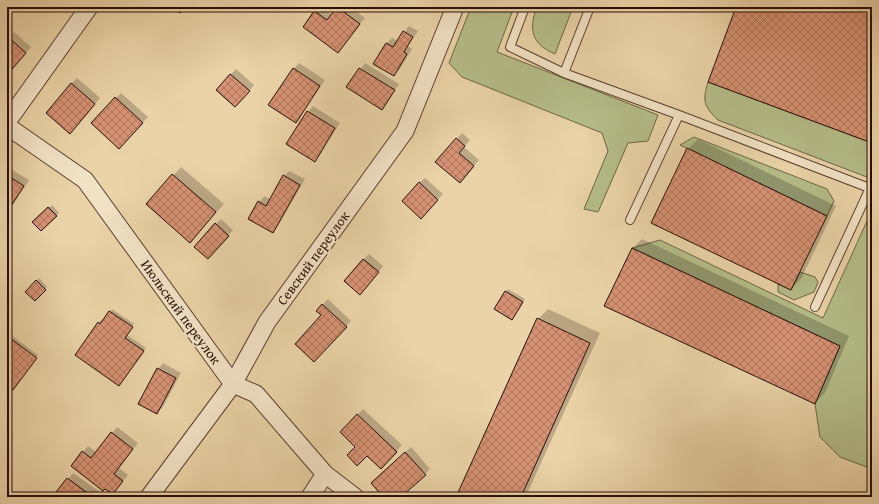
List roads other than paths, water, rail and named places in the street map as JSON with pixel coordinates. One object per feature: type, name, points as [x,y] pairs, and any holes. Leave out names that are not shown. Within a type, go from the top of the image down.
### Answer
[{"type":"street","points":[[7,122],[89,7]]},
{"type":"street","name":"Севский переулок","points":[[149,497],[233,384],[267,322],[405,131],[455,7]]},
{"type":"street","name":"Июльский переулок","points":[[7,126],[85,180],[233,384]]},
{"type":"street","points":[[233,384],[256,394],[325,474],[355,497]]},
{"type":"street","points":[[310,497],[325,474]]},
{"type":"lane","points":[[525,7],[510,47],[564,73],[680,115],[871,189],[815,307]]},
{"type":"lane","points":[[564,73],[590,7]]},
{"type":"lane","points":[[630,220],[680,115]]}]
